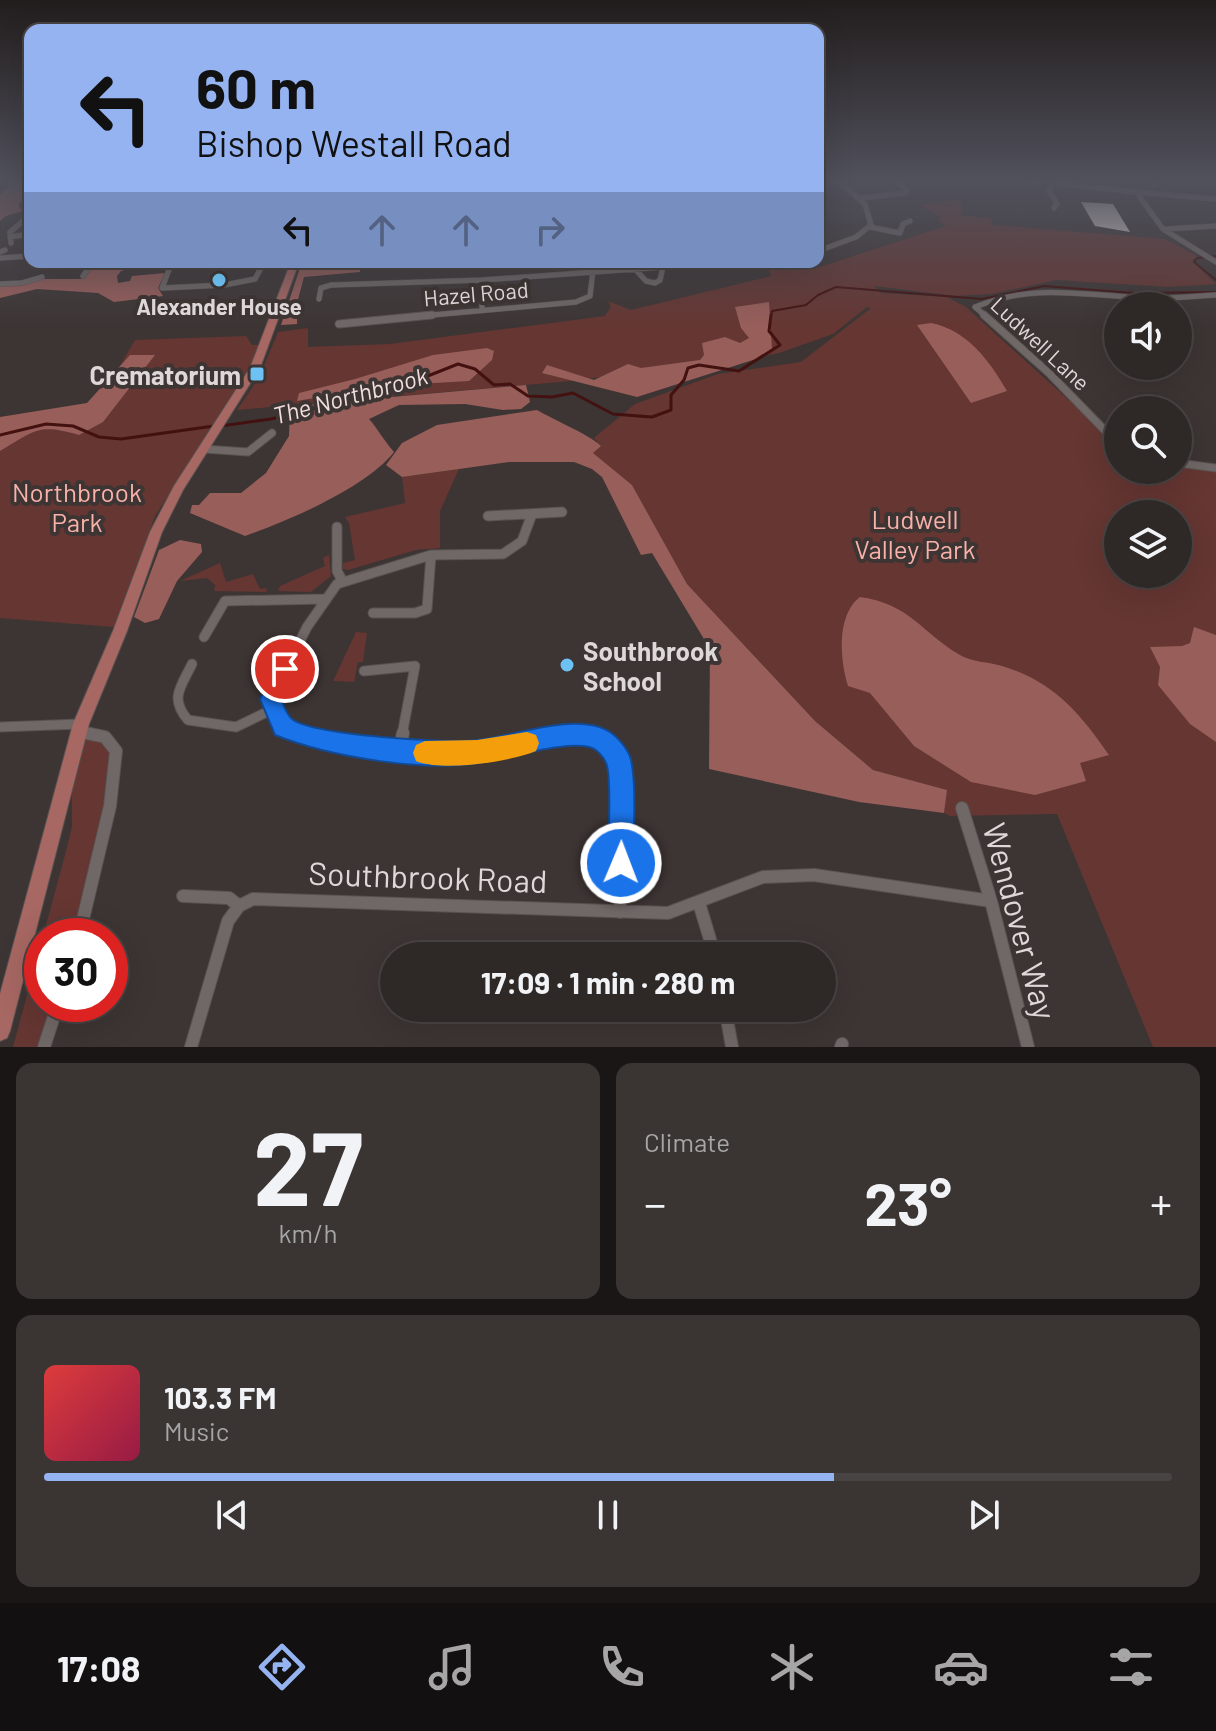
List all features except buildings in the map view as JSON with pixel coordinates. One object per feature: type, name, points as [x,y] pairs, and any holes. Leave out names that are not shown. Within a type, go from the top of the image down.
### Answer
[{"type":"main road","points":[[0,1031],[80,727],[120,631],[156,532],[255,368],[293,268]]},
{"type":"street","points":[[12,229],[11,240],[24,236]]},
{"type":"street","points":[[824,249],[856,237],[867,229]]},
{"type":"street","points":[[879,229],[900,233],[901,229]]},
{"type":"street","points":[[1163,229],[1214,261]]},
{"type":"street","points":[[0,258],[24,256]]},
{"type":"street","points":[[83,276],[89,268]]},
{"type":"street","points":[[170,268],[162,288],[224,285],[255,279],[261,268]]},
{"type":"street","points":[[319,299],[321,288],[331,285],[482,280],[649,268]]},
{"type":"street","points":[[635,269],[646,281],[655,283],[660,280],[663,268]]},
{"type":"street","name":"Hazel Road","points":[[339,324],[581,301],[590,296],[597,270]]},
{"type":"street","points":[[0,284],[22,283],[42,277]]},
{"type":"street","points":[[482,280],[482,310]]},
{"type":"street","name":"Ludwell Lane","points":[[1104,430],[1050,374],[975,307],[1044,289],[1141,298],[1216,295]]},
{"type":"street","points":[[204,449],[241,455],[263,444],[272,433]]},
{"type":"street","points":[[1192,465],[1216,468]]},
{"type":"street","points":[[488,516],[562,512]]},
{"type":"street","points":[[532,514],[522,541],[503,554],[435,554],[342,580],[324,599],[280,678],[271,699],[273,709],[277,719],[289,731],[399,752],[477,752],[572,734],[591,735],[605,742],[619,760],[621,774],[620,912]]},
{"type":"street","points":[[337,527],[337,571],[342,580]]},
{"type":"street","points":[[373,613],[415,613],[427,609],[435,554]]},
{"type":"street","points":[[204,637],[225,601],[324,599]]},
{"type":"street","points":[[192,664],[177,696],[178,708],[188,720],[236,727],[273,709]]},
{"type":"street","points":[[364,671],[415,666],[399,752]]},
{"type":"street","points":[[0,727],[80,727],[105,737],[116,751],[110,806],[83,918]]},
{"type":"street","name":"Wendover Way","points":[[962,808],[991,901],[1028,1047]]},
{"type":"street","name":"Southbrook Road","points":[[183,896],[229,898],[239,906],[253,899],[274,898],[668,913],[763,877],[814,875],[991,901]]},
{"type":"street","points":[[699,903],[711,942]]},
{"type":"street","points":[[191,1047],[228,921],[239,906]]},
{"type":"street","points":[[44,1047],[52,1022]]},
{"type":"street","points":[[728,1022],[732,1047]]},
{"type":"green space","name":"Ludwell Valley Park","points":[[936,229],[1040,229],[1165,239],[1197,256],[1192,261],[1216,284],[1168,287],[1057,280],[991,294],[956,296],[874,286],[881,293],[947,297],[966,307],[1104,436],[1104,484],[1192,484],[1192,468],[1216,471],[1216,1047],[1153,1047],[1057,814],[950,816],[944,813],[946,790],[873,770],[815,721],[687,584],[632,485],[592,453],[601,446],[594,438],[635,404],[718,374],[801,362],[871,308],[867,307],[833,334],[779,353],[736,361],[560,382],[237,410],[259,378],[278,332],[308,328],[308,347],[390,344],[605,316],[611,307],[608,301],[631,310],[771,276],[768,268],[824,268]]},
{"type":"green space","name":"Northbrook Park","points":[[246,336],[252,345],[260,345],[247,371],[155,516],[114,627],[0,618],[0,436],[91,415],[135,340]]},
{"type":"green space","points":[[459,469],[440,511],[440,548],[416,550],[343,569],[343,563],[355,560],[349,523],[345,517],[405,503],[402,477]]},
{"type":"green space","points":[[329,555],[331,576],[311,592],[278,591],[280,586],[325,566],[323,558]]},
{"type":"green space","points":[[220,563],[226,582],[253,574],[260,589],[266,588],[267,592],[214,591],[215,585],[207,578],[180,581]]},
{"type":"green space","points":[[356,632],[367,633],[363,662],[358,662],[354,682],[333,681]]},
{"type":"green space","points":[[86,736],[100,739],[112,748],[112,762],[81,918],[48,918],[72,827],[72,790]]},
{"type":"green space","points":[[24,1006],[24,1022],[52,1022],[44,1047],[13,1047]]},
{"type":"shaded area","points":[[92,268],[132,268],[121,271],[117,276],[118,283],[130,281],[132,276],[165,273],[158,288],[163,296],[114,302],[98,293],[37,289],[0,298],[0,287],[44,279],[81,279]]},
{"type":"shaded area","points":[[300,268],[361,268],[360,272],[304,277],[297,303],[297,324],[281,325]]},
{"type":"shaded area","points":[[769,302],[772,349],[756,359],[637,397],[542,373],[547,365],[594,380],[628,364],[641,368],[700,360],[704,355],[702,343],[725,337],[740,343],[749,338],[741,328],[735,307]]},
{"type":"shaded area","points":[[931,323],[966,339],[993,368],[1007,391],[971,403],[917,325]]},
{"type":"shaded area","points":[[487,348],[494,351],[492,360],[469,381],[383,386],[297,401],[299,393],[433,355]]},
{"type":"shaded area","points":[[130,355],[155,355],[103,422],[79,435],[54,430],[37,431],[0,451],[0,417],[87,403]]},
{"type":"shaded area","points":[[526,385],[530,402],[521,409],[503,410],[465,404],[399,405],[369,419],[394,452],[382,465],[326,502],[263,530],[245,536],[190,513],[192,505],[199,505],[210,493],[241,493],[266,473],[289,436],[290,406]]},
{"type":"shaded area","points":[[537,410],[601,446],[593,453],[632,485],[687,584],[815,721],[873,770],[947,790],[944,813],[859,802],[709,769],[710,649],[652,553],[641,555],[602,477],[592,469],[574,462],[509,462],[402,477],[386,465],[402,443],[437,425]]},
{"type":"shaded area","points":[[180,540],[201,544],[202,552],[177,581],[159,619],[145,623],[134,617],[159,550]]},
{"type":"shaded area","points":[[860,597],[903,612],[964,657],[1002,666],[1036,680],[1076,712],[1109,755],[1080,763],[1086,781],[1035,795],[971,782],[914,746],[870,693],[848,686],[842,639],[847,615]]},
{"type":"shaded area","points":[[1194,627],[1216,635],[1216,742],[1190,724],[1158,685],[1160,667],[1150,647],[1190,643]]},
{"type":"waterway","name":"The Northbrook","points":[[1216,256],[1197,258],[1194,262],[1216,280]]},
{"type":"waterway","name":"The Northbrook","points":[[771,317],[772,311],[806,305],[818,295],[836,287],[982,299],[1044,286],[1134,293],[1216,292]]},
{"type":"waterway","name":"The Northbrook","points":[[221,426],[271,419],[400,387],[458,364],[475,369],[494,385],[510,384],[528,396],[552,397],[573,393],[613,414],[652,417],[671,410],[671,395],[684,380],[688,368],[699,365],[739,371],[780,345],[769,331],[771,315]]},
{"type":"waterway","name":"The Northbrook","points":[[0,435],[46,424],[73,426],[99,437],[121,439],[214,426]]},
{"type":"slow traffic","points":[[425,753],[477,752],[527,743]]},
{"type":"place","name":"Alexander House","points":[[219,280]]},
{"type":"place","name":"Crematorium","points":[[257,374]]},
{"type":"place","name":"Southbrook School","points":[[567,665]]},
{"type":"route","points":[[285,669],[271,699],[273,709],[283,727],[302,734],[369,748],[438,754],[511,747],[572,734],[591,735],[605,742],[619,760],[622,789],[621,863]]}]
